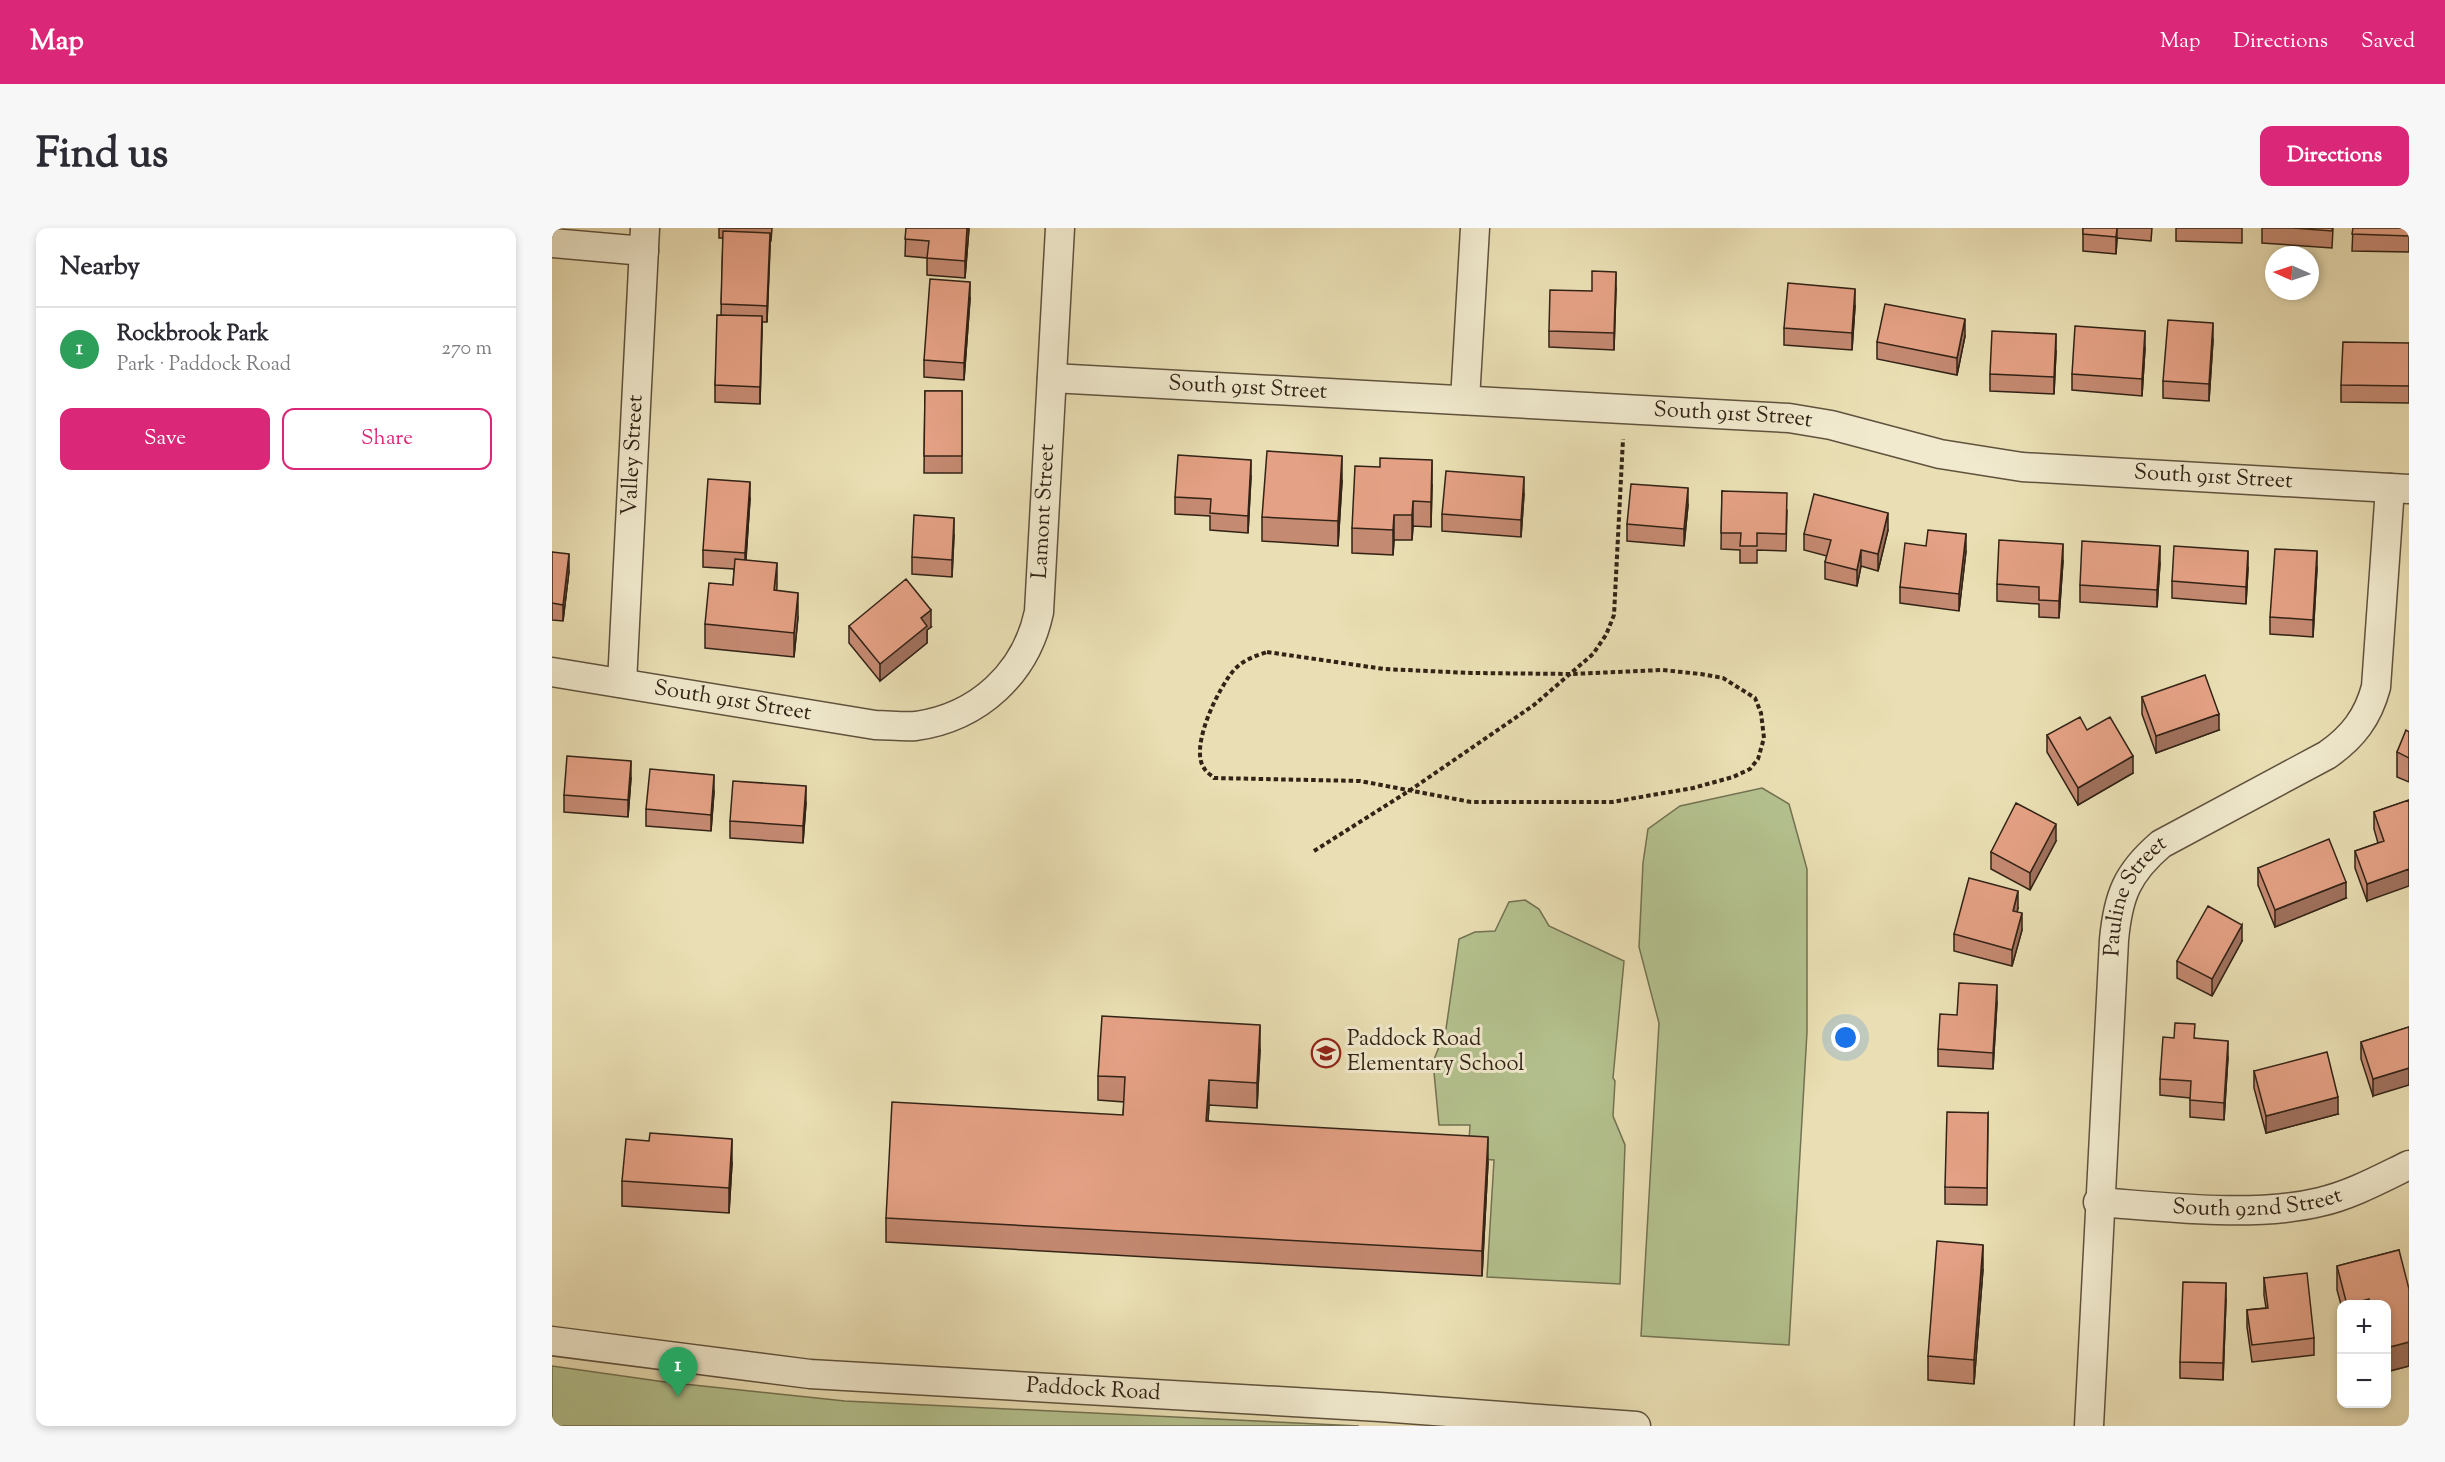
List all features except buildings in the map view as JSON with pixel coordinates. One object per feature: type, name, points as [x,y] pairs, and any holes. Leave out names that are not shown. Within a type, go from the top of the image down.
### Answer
[{"type":"street","name":"Lamont Street","points":[[913,726],[931,723],[965,711],[987,698],[1020,662],[1035,633],[1039,612],[1060,228]]},
{"type":"street","points":[[1465,400],[1475,228]]},
{"type":"street","points":[[552,243],[644,240]]},
{"type":"street","name":"Valley Street","points":[[622,683],[644,240]]},
{"type":"street","name":"South 91st Street","points":[[1052,378],[1789,418],[1832,425],[1940,454],[2022,467],[2399,489]]},
{"type":"street","name":"Pauline Street","points":[[2089,1426],[2098,1202],[2114,940],[2116,913],[2124,888],[2140,861],[2161,844],[2327,755],[2344,744],[2361,724],[2370,707],[2376,687],[2399,489]]},
{"type":"street","name":"South 91st Street","points":[[552,672],[874,725],[913,726]]},
{"type":"street","name":"South 92nd Street","points":[[2098,1202],[2251,1210],[2288,1208],[2344,1195],[2409,1165]]},
{"type":"street","name":"Paddock Road","points":[[552,1341],[810,1374],[1380,1407],[1636,1426]]},
{"type":"path","points":[[1314,851],[1412,789],[1534,705],[1593,654],[1606,635],[1614,615],[1625,408]]},
{"type":"path","points":[[1267,652],[1384,669],[1571,674],[1662,670],[1723,678],[1755,698],[1761,713],[1764,738],[1758,759],[1750,769],[1733,777],[1693,788],[1612,802],[1471,802],[1451,800],[1412,789],[1360,781],[1214,778],[1203,768],[1200,753],[1203,730],[1214,702],[1234,670],[1250,657],[1267,652]]},
{"type":"green space","points":[[1762,788],[1789,804],[1807,869],[1807,1032],[1789,1345],[1641,1336],[1659,1023],[1639,947],[1643,863],[1648,829],[1680,806]]},
{"type":"green space","points":[[1525,900],[1539,909],[1549,926],[1624,961],[1613,1078],[1615,1081],[1613,1116],[1625,1145],[1620,1284],[1487,1277],[1494,1160],[1468,1158],[1470,1125],[1439,1125],[1433,1062],[1446,1029],[1459,939],[1475,932],[1495,931],[1509,902]]},
{"type":"green space","points":[[552,1366],[665,1382],[845,1401],[1359,1426],[552,1426]]},
{"type":"place","name":"Paddock Road Elementary School","points":[[1326,1053]]},
{"type":"place","name":"Rockbrook Park","points":[[678,1397]]}]
